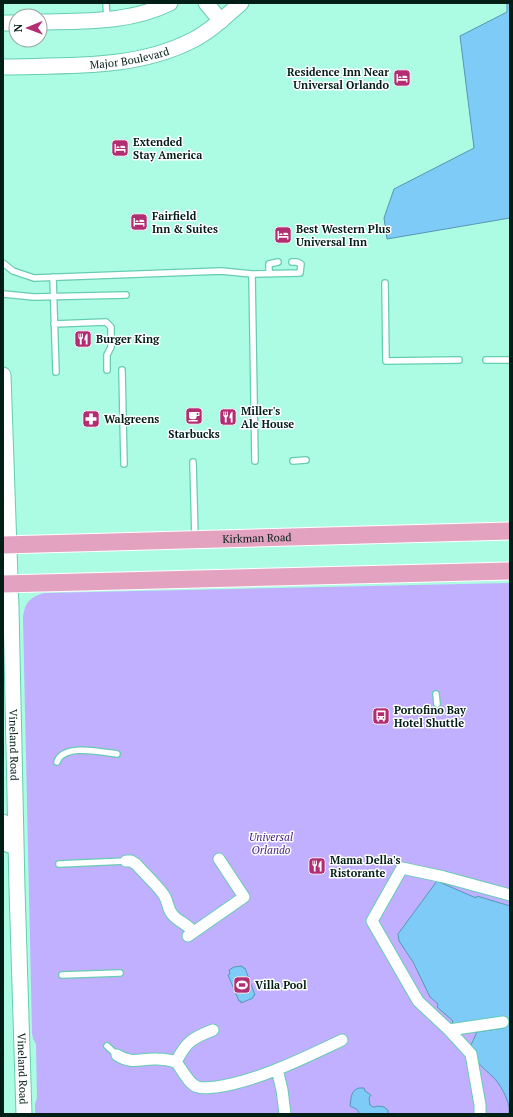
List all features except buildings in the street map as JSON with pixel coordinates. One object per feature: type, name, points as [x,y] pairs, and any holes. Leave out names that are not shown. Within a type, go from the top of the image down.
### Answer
[{"type":"main road","points":[[48,22],[108,21],[138,15],[170,3]]},
{"type":"main road","points":[[206,3],[221,21]]},
{"type":"main road","name":"Major Boulevard","points":[[3,66],[97,64],[134,60],[161,53],[193,40],[221,21],[241,3]]},
{"type":"main road","name":"Vineland Road","points":[[3,375],[7,584],[24,1114]]},
{"type":"main road","name":"Kirkman Road","points":[[6,545],[510,531]]},
{"type":"main road","points":[[7,584],[510,571]]},
{"type":"main road","points":[[3,822],[6,827],[17,890]]},
{"type":"street","points":[[126,861],[131,861],[136,864],[165,896],[168,907],[176,919],[190,927],[190,934],[244,897],[219,859]]},
{"type":"street","points":[[480,1114],[480,1105],[471,1054],[449,1030],[414,1003],[372,921],[402,868],[444,877],[510,895]]},
{"type":"street","points":[[449,1030],[503,1022]]},
{"type":"street","points":[[176,1062],[182,1050],[190,1042],[213,1030]]},
{"type":"street","points":[[116,1055],[130,1061],[158,1059],[176,1062],[192,1085],[198,1088],[204,1088],[234,1083],[277,1069],[342,1040]]},
{"type":"street","points":[[277,1069],[282,1090],[285,1114]]},
{"type":"lane","points":[[106,3],[108,21]]},
{"type":"lane","points":[[269,274],[269,264],[278,262]]},
{"type":"lane","points":[[3,263],[13,271],[34,278],[222,271],[252,274],[300,273],[301,264],[292,262]]},
{"type":"lane","points":[[252,274],[255,461]]},
{"type":"lane","points":[[53,277],[56,372]]},
{"type":"lane","points":[[385,284],[386,361],[459,360]]},
{"type":"lane","points":[[3,294],[34,297],[126,295]]},
{"type":"lane","points":[[54,324],[106,322],[111,326],[111,347],[107,355],[107,370]]},
{"type":"lane","points":[[486,360],[510,360]]},
{"type":"lane","points":[[122,370],[124,464]]},
{"type":"lane","points":[[292,460],[306,460]]},
{"type":"lane","points":[[193,462],[195,540]]},
{"type":"lane","points":[[436,694],[437,704]]},
{"type":"lane","points":[[57,762],[59,757],[70,751],[117,754]]},
{"type":"lane","points":[[60,864],[126,861]]},
{"type":"lane","points":[[62,975],[120,973]]},
{"type":"lane","points":[[107,1046],[116,1055]]},
{"type":"green space","name":"Universal Orlando","points":[[510,583],[510,1114],[35,1114],[35,1104],[37,1098],[36,1044],[32,1033],[23,618],[25,608],[29,601],[44,593]]},
{"type":"water","points":[[507,3],[510,3],[510,218],[387,239],[384,218],[394,189],[474,148],[460,36],[507,12]]},
{"type":"water","points":[[437,881],[476,898],[477,896],[510,906],[510,1114],[508,1114],[509,1106],[502,1090],[494,1078],[476,1060],[471,1045],[477,1032],[504,1028],[502,1017],[454,1024],[452,1022],[453,1021],[437,1007],[438,1004],[430,997],[413,962],[399,941],[398,934]]},
{"type":"water","name":"Villa Pool","points":[[242,966],[245,968],[255,995],[253,998],[241,1003],[228,975],[230,974],[229,970],[234,967]]},
{"type":"water","points":[[359,1088],[364,1088],[365,1091],[371,1095],[369,1098],[370,1105],[373,1107],[384,1107],[388,1110],[388,1114],[359,1114],[357,1110],[350,1106],[353,1092]]},
{"type":"place","name":"Residence Inn Near Universal Orlando","points":[[402,78]]},
{"type":"place","name":"Extended Stay America","points":[[120,148]]},
{"type":"place","name":"Fairfield Inn & Suites","points":[[139,222]]},
{"type":"place","name":"Best Western Plus Universal Inn","points":[[283,235]]},
{"type":"place","name":"Burger King","points":[[83,339]]},
{"type":"place","name":"Starbucks","points":[[194,416]]},
{"type":"place","name":"Miller's Ale House","points":[[228,417]]},
{"type":"place","name":"Walgreens","points":[[91,419]]},
{"type":"place","name":"Portofino Bay Hotel Shuttle","points":[[381,716]]},
{"type":"place","name":"Mama Della's Ristorante","points":[[317,866]]},
{"type":"place","name":"Villa Pool","points":[[242,985]]}]
